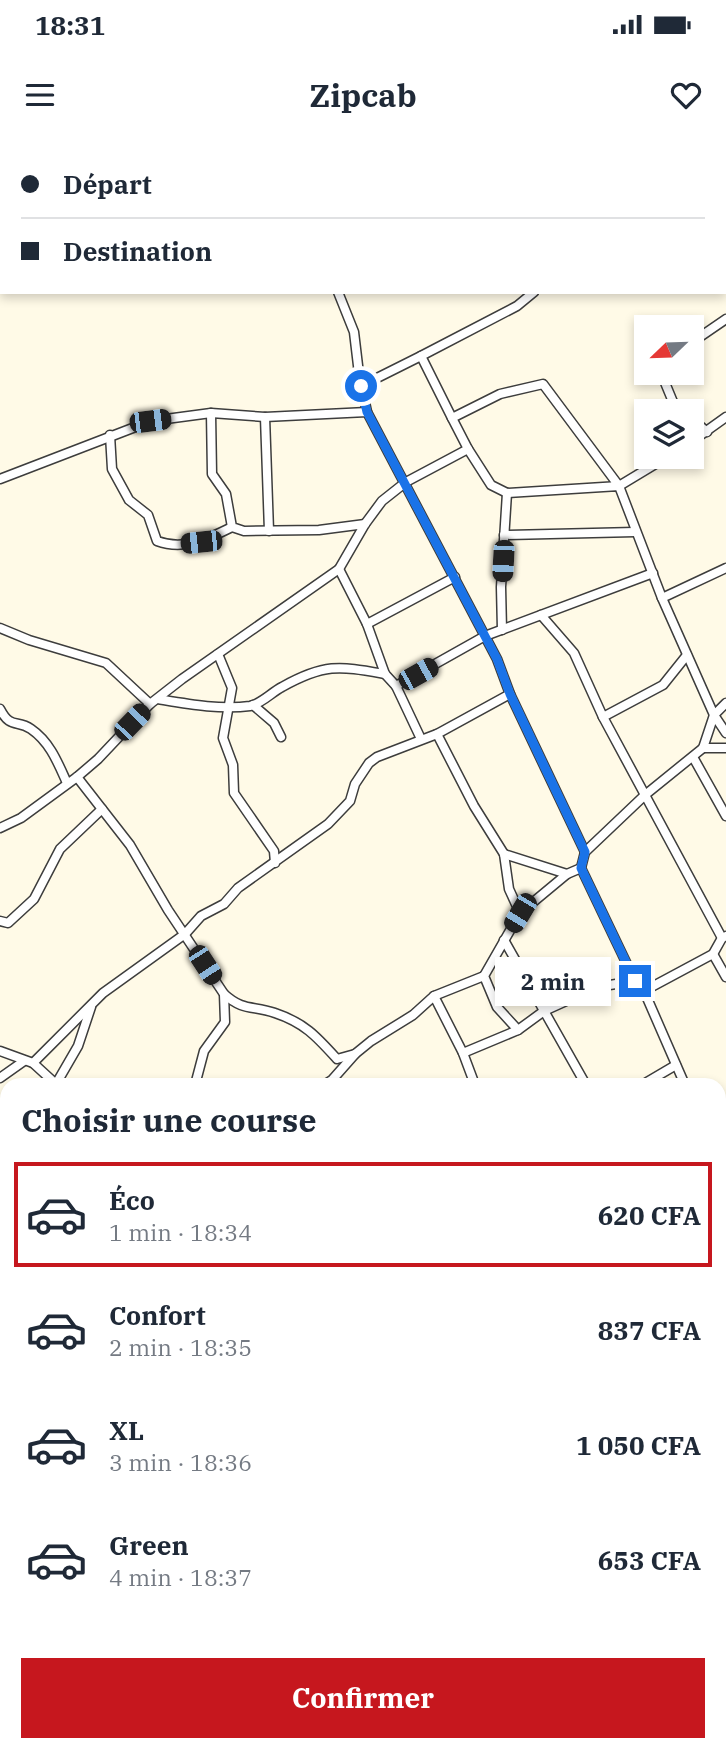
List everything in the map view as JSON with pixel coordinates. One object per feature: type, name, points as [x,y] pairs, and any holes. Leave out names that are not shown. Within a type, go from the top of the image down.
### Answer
[{"type":"street","points":[[509,140],[519,140]]},
{"type":"street","points":[[339,294],[354,332],[367,412],[497,659],[510,694],[585,852]]},
{"type":"street","points":[[361,386],[517,306],[532,294]]},
{"type":"street","points":[[704,334],[726,319]]},
{"type":"street","points":[[421,356],[468,449],[491,485],[507,493],[619,486],[647,469]]},
{"type":"street","points":[[452,418],[500,394],[543,384],[619,486],[662,598],[714,715],[726,733]]},
{"type":"street","points":[[0,479],[150,421],[211,413],[265,417],[367,412]]},
{"type":"street","points":[[211,413],[212,474],[226,494],[232,527]]},
{"type":"street","points":[[265,417],[269,531]]},
{"type":"street","points":[[704,434],[726,417]]},
{"type":"street","points":[[110,435],[112,469],[129,500],[148,515],[158,541],[169,545],[201,542],[232,527],[244,531],[319,530],[365,524]]},
{"type":"street","points":[[0,828],[21,818],[77,777],[150,704],[182,678],[339,569],[365,524],[383,501],[405,482],[468,449]]},
{"type":"street","points":[[502,630],[507,493]]},
{"type":"street","points":[[504,536],[635,532]]},
{"type":"street","points":[[662,598],[726,568]]},
{"type":"street","points":[[339,569],[366,624],[385,674],[396,686],[421,739]]},
{"type":"street","points":[[396,686],[485,636],[653,573]]},
{"type":"street","points":[[366,624],[455,577]]},
{"type":"street","points":[[541,615],[574,653],[603,716],[724,937],[713,954],[644,991]]},
{"type":"street","points":[[0,628],[29,640],[106,663],[150,704]]},
{"type":"street","points":[[218,654],[232,688],[223,738],[233,765],[234,793],[274,851],[275,863]]},
{"type":"street","points":[[603,716],[663,685],[687,655]]},
{"type":"street","points":[[158,699],[190,705],[253,705],[316,670],[340,666],[385,674]]},
{"type":"street","points":[[0,1078],[29,1062],[92,1004],[185,934],[201,916],[224,904],[239,888],[328,824],[350,801],[355,784],[369,762],[437,734],[510,694]]},
{"type":"street","points":[[682,1078],[644,991],[635,981],[581,868],[585,852],[645,795],[703,748],[714,715],[726,703]]},
{"type":"street","points":[[253,705],[274,723],[281,737]]},
{"type":"street","points":[[0,709],[5,718],[14,725],[28,726],[45,741],[67,783]]},
{"type":"street","points":[[437,734],[474,806],[504,854],[509,889],[520,913]]},
{"type":"street","points":[[703,748],[726,748]]},
{"type":"street","points":[[693,757],[726,816]]},
{"type":"street","points":[[77,777],[130,845],[224,994],[236,1005],[275,1013],[310,1030],[337,1059],[355,1054]]},
{"type":"street","points":[[0,921],[8,923],[34,899],[61,849],[102,809]]},
{"type":"street","points":[[504,854],[566,874]]},
{"type":"street","points":[[334,1078],[355,1054],[414,1015],[434,996],[484,976],[520,913],[566,874],[581,868]]},
{"type":"street","points":[[503,940],[582,1078]]},
{"type":"street","points":[[713,954],[726,977]]},
{"type":"street","points":[[484,976],[497,1007],[518,1030]]},
{"type":"street","points":[[463,1053],[518,1030],[544,1012],[597,987],[635,981]]},
{"type":"street","points":[[197,1078],[204,1051],[225,1021],[224,994]]},
{"type":"street","points":[[434,996],[463,1053],[472,1078]]},
{"type":"street","points":[[61,1078],[78,1045],[92,1004]]},
{"type":"street","points":[[0,1051],[29,1062],[48,1078]]},
{"type":"street","points":[[654,1078],[676,1065]]},
{"type":"route","points":[[361,386],[367,412],[497,659],[510,694],[585,852],[581,868],[635,981]]}]
